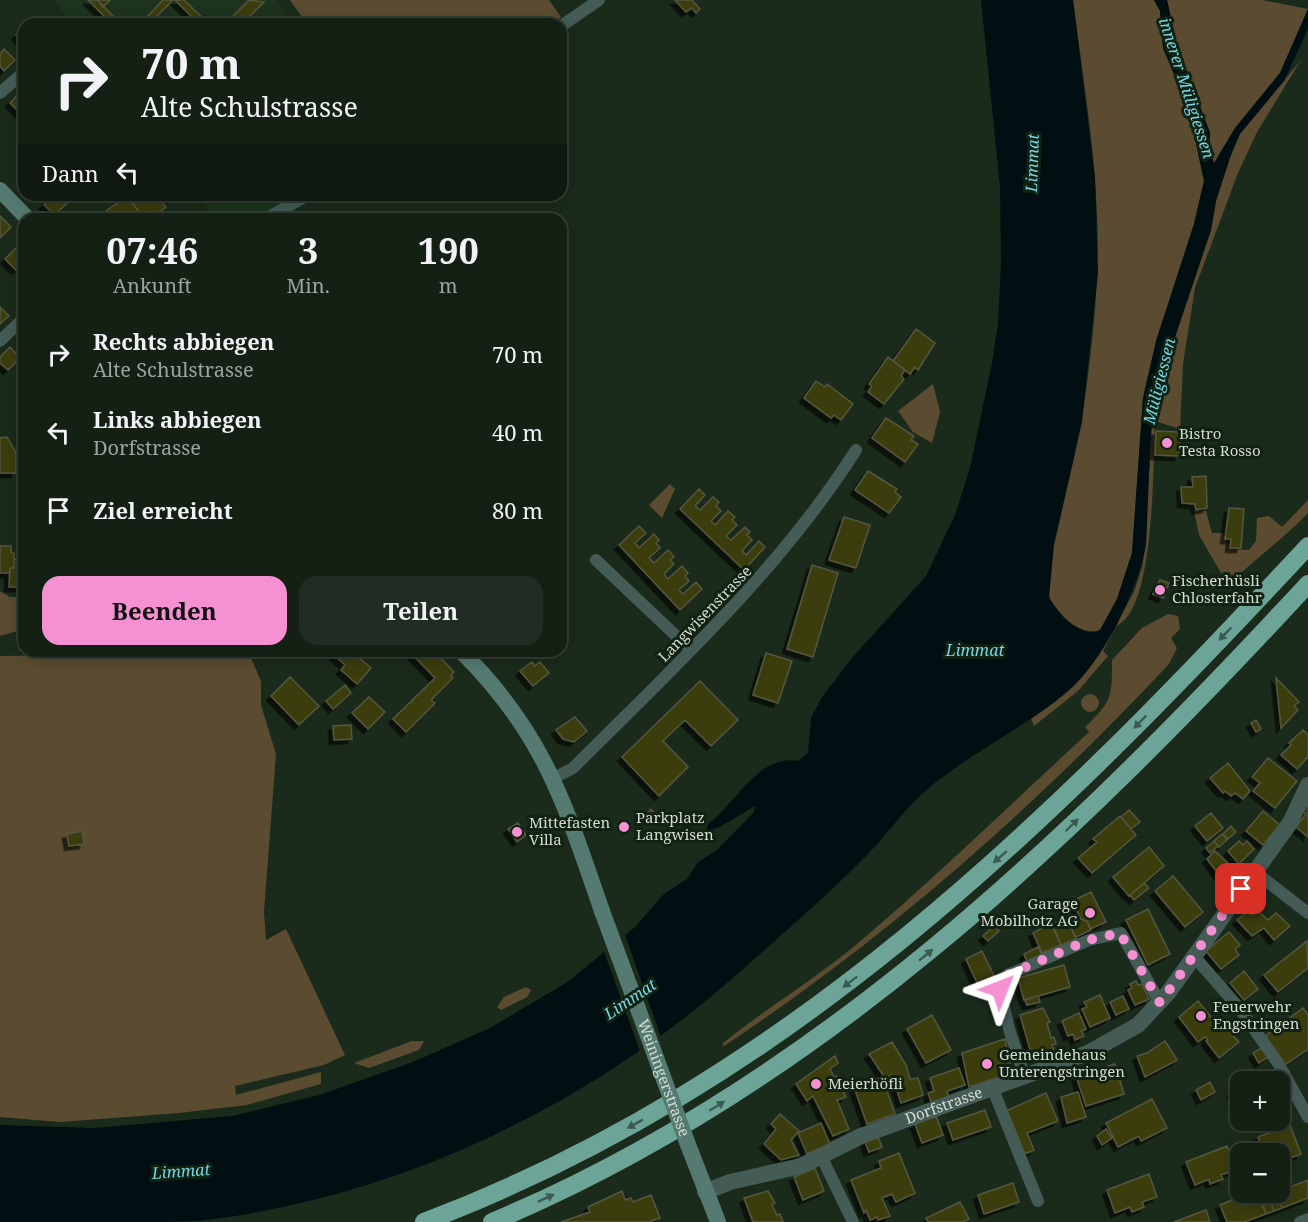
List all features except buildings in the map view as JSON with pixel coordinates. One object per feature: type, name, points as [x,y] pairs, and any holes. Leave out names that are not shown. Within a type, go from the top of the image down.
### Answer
[{"type":"highway","points":[[424,1222],[516,1185],[606,1141],[683,1097],[788,1028],[899,944],[1003,855],[1196,665],[1308,546]]},
{"type":"highway","points":[[492,1222],[572,1186],[677,1131],[754,1083],[842,1021],[1008,885],[1190,708],[1308,585]]},
{"type":"main road","points":[[1,195],[21,213]]},
{"type":"main road","name":"Weiningerstrasse","points":[[467,657],[513,708],[531,734],[554,778],[705,1192],[718,1222]]},
{"type":"street","points":[[567,22],[598,0]]},
{"type":"street","points":[[0,93],[18,77]]},
{"type":"street","points":[[276,213],[297,201]]},
{"type":"street","points":[[0,341],[18,324]]},
{"type":"street","name":"Langwisenstrasse","points":[[554,778],[573,768],[691,650],[787,547],[826,498],[855,450]]},
{"type":"street","points":[[596,560],[691,650]]},
{"type":"street","name":"Dorfstrasse","points":[[705,1192],[730,1182],[779,1173],[822,1158],[861,1136],[1088,1053],[1138,1025],[1160,1003],[1290,823],[1308,785]]},
{"type":"street","points":[[1254,872],[1308,913]]},
{"type":"street","points":[[1025,1077],[1009,1029],[1000,989],[1007,975],[1096,937],[1120,933],[1160,1003]]},
{"type":"street","points":[[1193,955],[1240,1009],[1278,1063],[1308,1117]]},
{"type":"street","points":[[992,1087],[1038,1201]]},
{"type":"street","points":[[822,1158],[853,1222]]},
{"type":"street","points":[[1299,1222],[1308,1219]]},
{"type":"shaded area","points":[[54,0],[277,0],[289,18],[67,18]]},
{"type":"shaded area","points":[[290,0],[549,0],[561,17],[560,18],[303,18]]},
{"type":"shaded area","points":[[1073,0],[1154,0],[1160,11],[1163,48],[1189,110],[1204,181],[1194,224],[1156,341],[1143,398],[1132,553],[1117,599],[1100,630],[1093,631],[1077,627],[1055,609],[1049,595],[1048,584],[1084,402],[1097,270],[1098,232],[1093,160]]},
{"type":"shaded area","points":[[1167,0],[1262,0],[1308,9],[1280,73],[1235,128],[1214,164],[1209,149],[1210,133],[1177,45]]},
{"type":"shaded area","points":[[1301,60],[1257,132],[1238,173],[1195,288],[1183,364],[1180,429],[1155,421],[1150,532],[1139,593],[1129,614],[1116,626],[1103,651],[1108,656],[1078,691],[1034,726],[1031,719],[1069,690],[1080,678],[1107,640],[1134,592],[1143,564],[1152,424],[1169,355],[1211,230],[1225,169],[1240,134]]},
{"type":"shaded area","points":[[200,201],[290,201],[269,213],[210,213]]},
{"type":"shaded area","points":[[933,384],[940,412],[932,443],[913,432],[898,411]]},
{"type":"shaded area","points":[[670,484],[675,489],[662,518],[649,505]]},
{"type":"shaded area","points":[[1308,500],[1308,513],[1228,585],[1199,535],[1194,511],[1206,511],[1212,533],[1223,533],[1230,549],[1249,550],[1256,541],[1257,518],[1269,516],[1282,527]]},
{"type":"shaded area","points":[[0,591],[10,597],[18,597],[18,631],[0,636]]},
{"type":"shaded area","points":[[1168,614],[1178,616],[1180,629],[1171,638],[1177,648],[1169,664],[1066,769],[957,868],[901,915],[784,1004],[724,1046],[722,1044],[857,944],[1089,732],[1085,727],[1101,711],[1109,698],[1112,683],[1112,660],[1142,628]]},
{"type":"shaded area","points":[[0,656],[251,657],[261,681],[261,705],[276,754],[264,912],[266,940],[286,929],[345,1055],[324,1065],[235,1086],[236,1095],[321,1072],[321,1084],[247,1105],[179,1113],[60,1122],[0,1117]]},
{"type":"shaded area","points":[[1086,694],[1094,694],[1099,699],[1097,710],[1086,712],[1081,707],[1081,699]]},
{"type":"shaded area","points":[[651,808],[662,819],[655,826],[644,816]]},
{"type":"shaded area","points":[[526,987],[531,990],[527,997],[501,1010],[497,1007],[504,997]]},
{"type":"shaded area","points":[[412,1041],[424,1041],[419,1050],[369,1068],[354,1063]]},
{"type":"water","name":"Limmat","points":[[981,0],[1073,0],[1095,177],[1098,273],[1082,422],[1054,545],[1049,597],[1070,623],[1077,628],[1092,632],[1100,630],[1117,599],[1132,553],[1143,398],[1156,341],[1194,224],[1204,181],[1189,110],[1163,48],[1160,11],[1154,0],[1167,0],[1177,45],[1210,133],[1209,149],[1214,163],[1235,128],[1280,73],[1308,9],[1308,29],[1284,81],[1240,134],[1232,152],[1216,201],[1211,230],[1169,355],[1151,431],[1146,545],[1142,563],[1117,624],[1093,663],[1067,692],[1033,718],[962,763],[928,789],[836,886],[741,971],[683,1019],[621,1063],[556,1103],[489,1138],[419,1167],[347,1191],[273,1209],[198,1221],[0,1222],[0,1125],[94,1128],[232,1116],[319,1095],[413,1062],[490,1028],[566,983],[635,927],[664,894],[687,879],[698,862],[717,850],[754,812],[755,806],[718,828],[706,831],[708,824],[748,782],[771,765],[784,761],[798,761],[808,753],[811,718],[822,697],[852,658],[926,576],[955,515],[970,468],[998,323],[1001,261],[1000,187]]},
{"type":"pier","points":[[624,932],[661,1037],[641,1054],[603,949]]},
{"type":"place","name":"Bistro Testa Rosso","points":[[1167,443]]},
{"type":"place","name":"Fischerhüsli Chlosterfahr","points":[[1160,590]]},
{"type":"place","name":"Parkplatz Langwisen","points":[[624,827]]},
{"type":"place","name":"Mittefasten Villa","points":[[517,832]]},
{"type":"place","name":"Garage Mobilhotz AG","points":[[1090,913]]},
{"type":"place","name":"Feuerwehr Engstringen","points":[[1201,1016]]},
{"type":"place","name":"Gemeindehaus Unterengstringen","points":[[987,1064]]},
{"type":"place","name":"Meierhöfli","points":[[816,1084]]},
{"type":"route","points":[[1000,989],[1007,975],[1089,940],[1120,933],[1160,1003],[1241,889]]},
{"type":"water label","name":"innerer Müligiessen","points":[[1187,88]]},
{"type":"water label","name":"Müligiessen","points":[[1159,381]]}]
